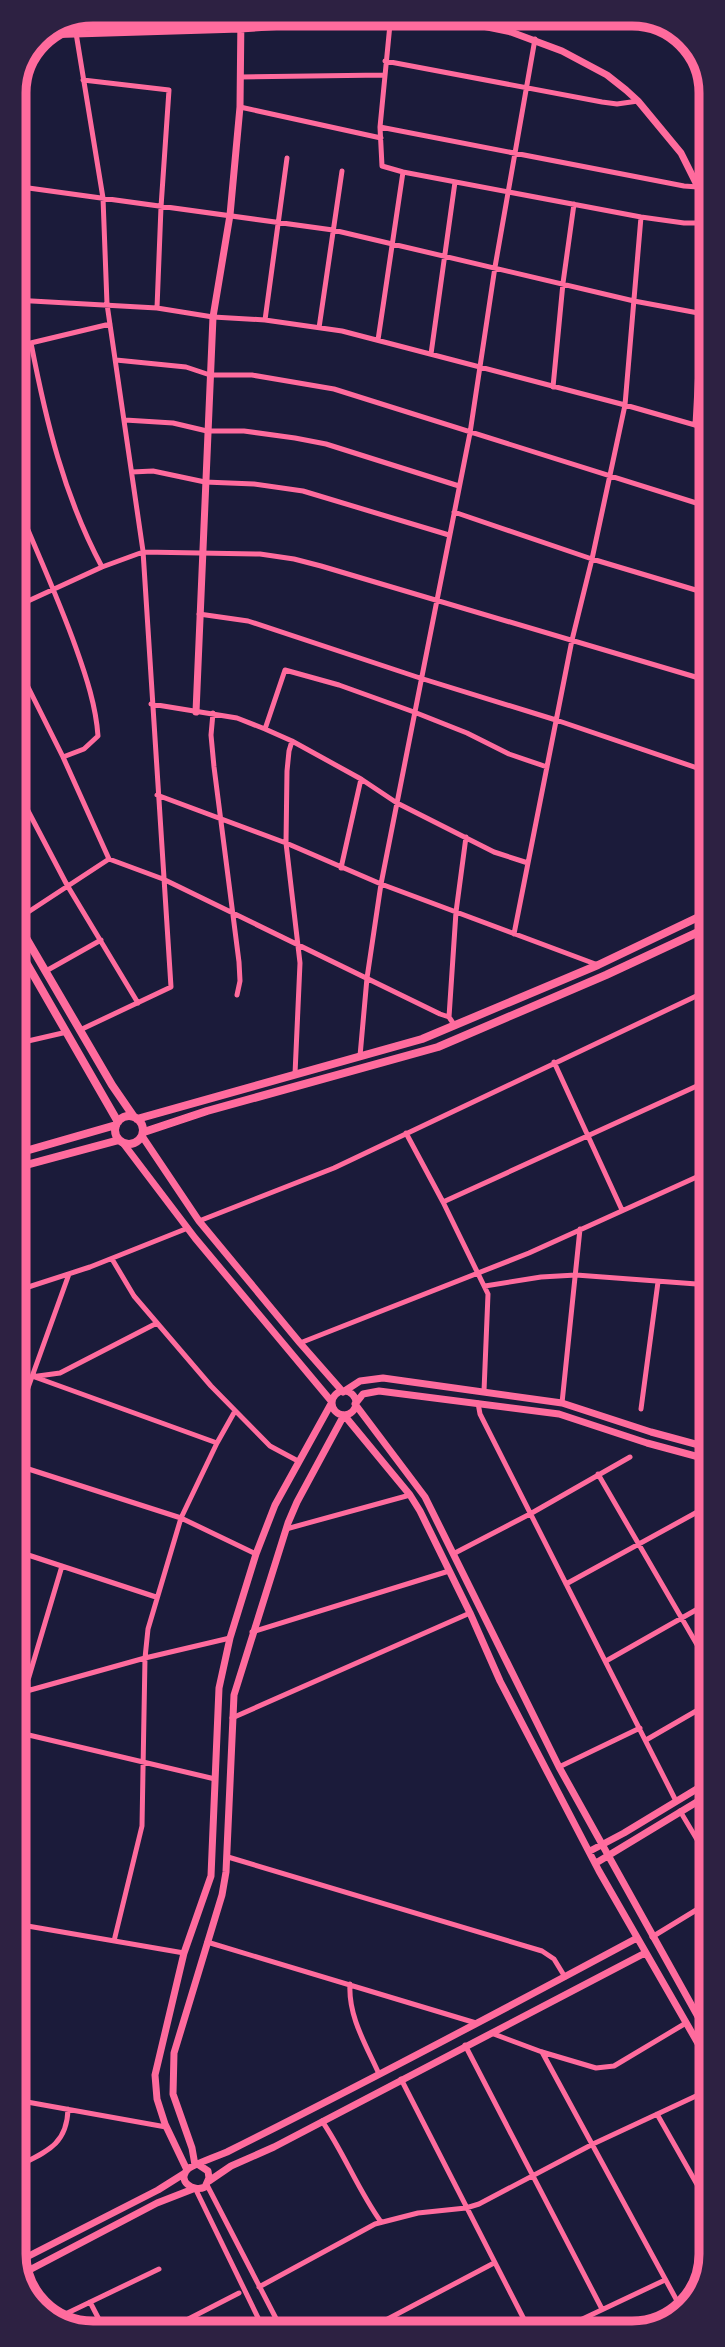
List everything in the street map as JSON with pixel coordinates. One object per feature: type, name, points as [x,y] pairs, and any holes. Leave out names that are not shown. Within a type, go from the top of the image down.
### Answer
[{"type":"main road","points":[[26,1151],[117,1124],[125,1117],[136,1118],[422,1039],[598,965],[699,917]]},
{"type":"main road","points":[[26,1165],[121,1142],[132,1144],[143,1134],[207,1111],[438,1047],[699,932]]},
{"type":"main road","points":[[26,937],[112,1085],[142,1124],[143,1134]]},
{"type":"main road","points":[[26,962],[117,1124],[116,1133],[121,1142]]},
{"type":"street","points":[[153,32],[154,26]]},
{"type":"street","points":[[196,712],[210,374],[214,317],[230,215],[240,107],[240,26]]},
{"type":"street","points":[[63,34],[284,26]]},
{"type":"street","points":[[389,26],[380,127],[382,166],[641,217],[699,223]]},
{"type":"street","points":[[481,26],[535,39],[607,75],[638,101],[681,153],[698,187]]},
{"type":"street","points":[[76,29],[103,198],[107,304],[143,552],[171,987],[80,1030]]},
{"type":"street","points":[[360,1056],[367,978],[381,884],[470,433],[495,267],[535,39]]},
{"type":"street","points":[[385,61],[602,102],[617,104],[638,101]]},
{"type":"street","points":[[240,77],[384,75]]},
{"type":"street","points":[[83,80],[169,90],[157,308]]},
{"type":"street","points":[[240,107],[381,138]]},
{"type":"street","points":[[380,127],[698,187]]},
{"type":"street","points":[[265,320],[287,158]]},
{"type":"street","points":[[319,328],[342,171]]},
{"type":"street","points":[[378,340],[403,172]]},
{"type":"street","points":[[431,354],[455,182]]},
{"type":"street","points":[[26,187],[333,230],[634,301],[699,313]]},
{"type":"street","points":[[553,387],[574,204]]},
{"type":"street","points":[[514,934],[572,640],[625,405],[641,217]]},
{"type":"street","points":[[26,300],[157,308],[319,328],[378,340],[699,426]]},
{"type":"street","points":[[26,344],[110,324]]},
{"type":"street","points":[[31,343],[53,445],[85,535],[102,567]]},
{"type":"street","points":[[695,425],[699,350]]},
{"type":"street","points":[[116,360],[186,367],[210,374],[252,375],[334,389],[699,505]]},
{"type":"street","points":[[125,420],[173,423],[208,431],[244,430],[326,444],[459,486]]},
{"type":"street","points":[[132,472],[153,471],[205,482],[254,484],[303,491],[449,535]]},
{"type":"street","points":[[454,512],[592,559],[699,591]]},
{"type":"street","points":[[26,525],[54,588],[84,673],[97,722],[98,736],[84,749],[63,757]]},
{"type":"street","points":[[26,602],[102,567],[143,552],[260,554],[294,559],[699,678]]},
{"type":"street","points":[[200,614],[248,621],[699,769]]},
{"type":"street","points":[[265,729],[285,670],[339,685],[414,712],[467,733],[509,754],[547,767]]},
{"type":"street","points":[[26,683],[63,757],[108,859],[163,879],[299,943],[449,1017],[455,1026]]},
{"type":"street","points":[[151,704],[237,718],[265,729],[361,779],[397,803],[494,852],[528,863]]},
{"type":"street","points":[[213,713],[211,735],[240,971],[237,995]]},
{"type":"street","points":[[292,741],[287,771],[286,843],[300,963],[295,1074]]},
{"type":"street","points":[[341,868],[361,779]]},
{"type":"street","points":[[157,795],[286,843],[381,884],[598,965]]},
{"type":"street","points":[[26,807],[67,885],[138,1003]]},
{"type":"street","points":[[26,817],[30,815]]},
{"type":"street","points":[[449,1017],[452,1006],[456,912],[466,837]]},
{"type":"street","points":[[26,912],[108,859]]},
{"type":"street","points":[[46,971],[101,940]]},
{"type":"street","points":[[199,1221],[334,1168],[699,995]]},
{"type":"street","points":[[26,1041],[67,1032]]},
{"type":"street","points":[[554,1062],[622,1210]]},
{"type":"street","points":[[443,1202],[699,1085]]},
{"type":"street","points":[[406,1133],[488,1294],[484,1391]]},
{"type":"street","points":[[143,1134],[199,1221],[300,1343],[343,1392],[353,1397],[355,1404],[425,1497],[559,1767],[699,2019]]},
{"type":"street","points":[[121,1142],[188,1228],[332,1402],[334,1410],[344,1415],[410,1495],[470,1613],[500,1681],[596,1863],[699,2045]]},
{"type":"street","points":[[300,1343],[479,1273],[699,1176]]},
{"type":"street","points":[[26,1288],[112,1259],[188,1228]]},
{"type":"street","points":[[562,1403],[580,1229]]},
{"type":"street","points":[[112,1259],[134,1296],[235,1411],[270,1446],[298,1461]]},
{"type":"street","points":[[26,1393],[69,1274]]},
{"type":"street","points":[[485,1286],[541,1277],[576,1275],[699,1284]]},
{"type":"street","points":[[640,1409],[658,1282]]},
{"type":"street","points":[[26,1377],[60,1373],[157,1323]]},
{"type":"street","points":[[32,1376],[217,1443]]},
{"type":"street","points":[[260,2321],[195,2189],[187,2185],[186,2172],[157,2099],[155,2075],[184,1952],[211,1876],[219,1688],[230,1638],[256,1554],[275,1505],[337,1394],[360,1381],[383,1378],[562,1403],[699,1445]]},
{"type":"street","points":[[277,2321],[208,2183],[208,2171],[197,2165],[173,2094],[172,2077],[174,2053],[222,1895],[228,1857],[232,1718],[236,1688],[296,1502],[344,1415],[351,1413],[363,1394],[379,1391],[559,1414],[699,1457]]},
{"type":"street","points":[[478,1403],[480,1414],[676,1801]]},
{"type":"street","points":[[114,1941],[142,1826],[145,1658],[148,1629],[181,1518],[235,1411]]},
{"type":"street","points":[[453,1554],[630,1457]]},
{"type":"street","points":[[26,1468],[181,1518],[256,1554]]},
{"type":"street","points":[[598,1474],[699,1648]]},
{"type":"street","points":[[286,1529],[410,1495]]},
{"type":"street","points":[[566,1584],[699,1511]]},
{"type":"street","points":[[26,1554],[156,1597]]},
{"type":"street","points":[[62,1566],[26,1692],[145,1658],[230,1638]]},
{"type":"street","points":[[252,1632],[449,1571]]},
{"type":"street","points":[[606,1661],[699,1608]]},
{"type":"street","points":[[232,1718],[470,1613]]},
{"type":"street","points":[[646,1740],[699,1709]]},
{"type":"street","points":[[559,1767],[640,1728]]},
{"type":"street","points":[[26,1735],[215,1779]]},
{"type":"street","points":[[590,1851],[699,1787]]},
{"type":"street","points":[[596,1863],[699,1800]]},
{"type":"street","points":[[681,1811],[699,1843]]},
{"type":"street","points":[[228,1857],[542,1951],[554,1958],[565,1977]]},
{"type":"street","points":[[652,1937],[699,1907]]},
{"type":"street","points":[[26,1926],[184,1952]]},
{"type":"street","points":[[26,2257],[158,2190],[197,2165],[379,2074],[638,1938]]},
{"type":"street","points":[[207,1942],[476,2023]]},
{"type":"street","points":[[29,2270],[157,2203],[208,2183],[231,2166],[274,2147],[645,1952]]},
{"type":"street","points":[[350,1984],[349,1997],[353,2015],[379,2074]]},
{"type":"street","points":[[491,2033],[542,2052],[596,2068],[605,2068],[614,2066],[686,2023]]},
{"type":"street","points":[[464,2045],[602,2309]]},
{"type":"street","points":[[542,2052],[678,2302]]},
{"type":"street","points":[[401,2079],[525,2321]]},
{"type":"street","points":[[259,2287],[381,2222],[418,2213],[466,2208],[699,2095]]},
{"type":"street","points":[[26,2102],[166,2127]]},
{"type":"street","points":[[26,2162],[54,2147],[64,2133],[68,2109]]},
{"type":"street","points":[[657,2114],[699,2188]]},
{"type":"street","points":[[322,2121],[335,2140],[365,2199],[381,2222]]},
{"type":"street","points":[[384,2321],[494,2263]]},
{"type":"street","points":[[65,2314],[159,2269]]},
{"type":"street","points":[[577,2321],[665,2280]]},
{"type":"street","points":[[184,2321],[239,2293]]},
{"type":"street","points":[[90,2302],[100,2321]]}]
